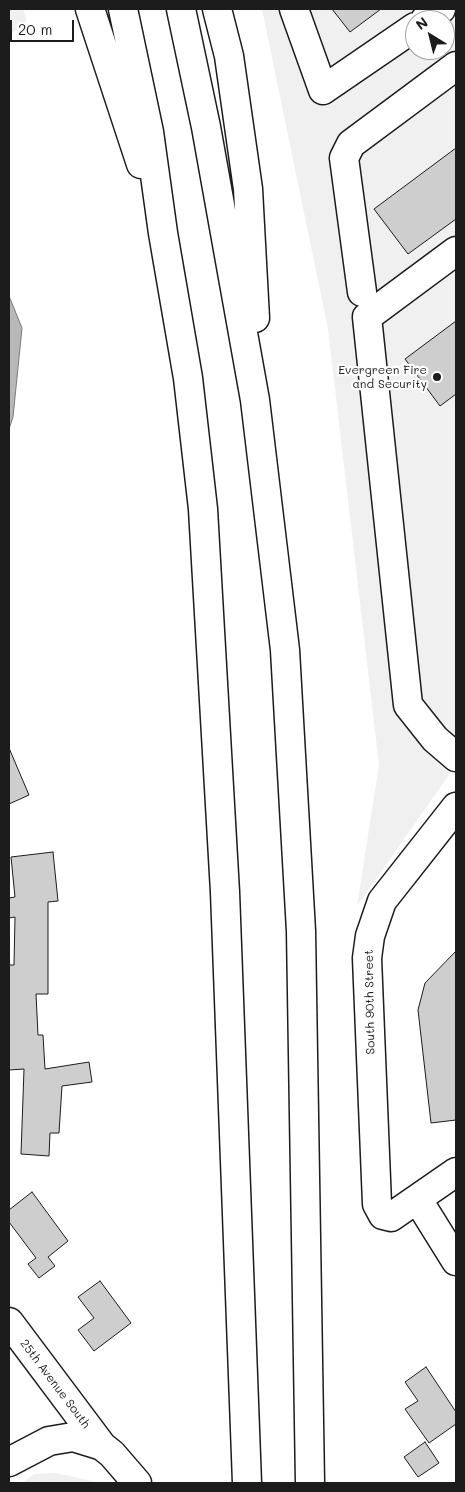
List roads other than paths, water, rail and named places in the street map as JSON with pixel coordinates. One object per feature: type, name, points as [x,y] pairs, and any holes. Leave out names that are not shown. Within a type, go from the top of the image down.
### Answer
[{"type":"main road","points":[[90,9],[163,232]]},
{"type":"main road","points":[[123,9],[149,132],[163,232],[188,378],[203,509],[225,892],[247,1483]]},
{"type":"main road","points":[[181,9],[206,127],[254,400],[285,650],[301,931],[310,1483]]},
{"type":"main road","points":[[217,9],[229,56],[248,189],[255,303],[254,400]]},
{"type":"main road","points":[[294,9],[323,90],[405,34]]},
{"type":"main road","points":[[362,292],[344,158],[351,144],[456,66]]},
{"type":"main road","points":[[456,251],[367,316],[408,704],[435,739],[456,757]]},
{"type":"main road","name":"South 90th Street","points":[[418,1200],[391,1217],[383,1215],[377,1204],[367,958],[370,936],[382,901],[456,807]]},
{"type":"main road","points":[[456,1172],[418,1200],[456,1261]]},
{"type":"main road","name":"25th Avenue South","points":[[9,1322],[102,1446]]},
{"type":"main road","points":[[9,1462],[34,1448],[61,1438],[74,1438],[102,1446],[123,1464],[137,1483]]},
{"type":"place","name":"Evergreen Fire and Security","points":[[437,377]]}]
